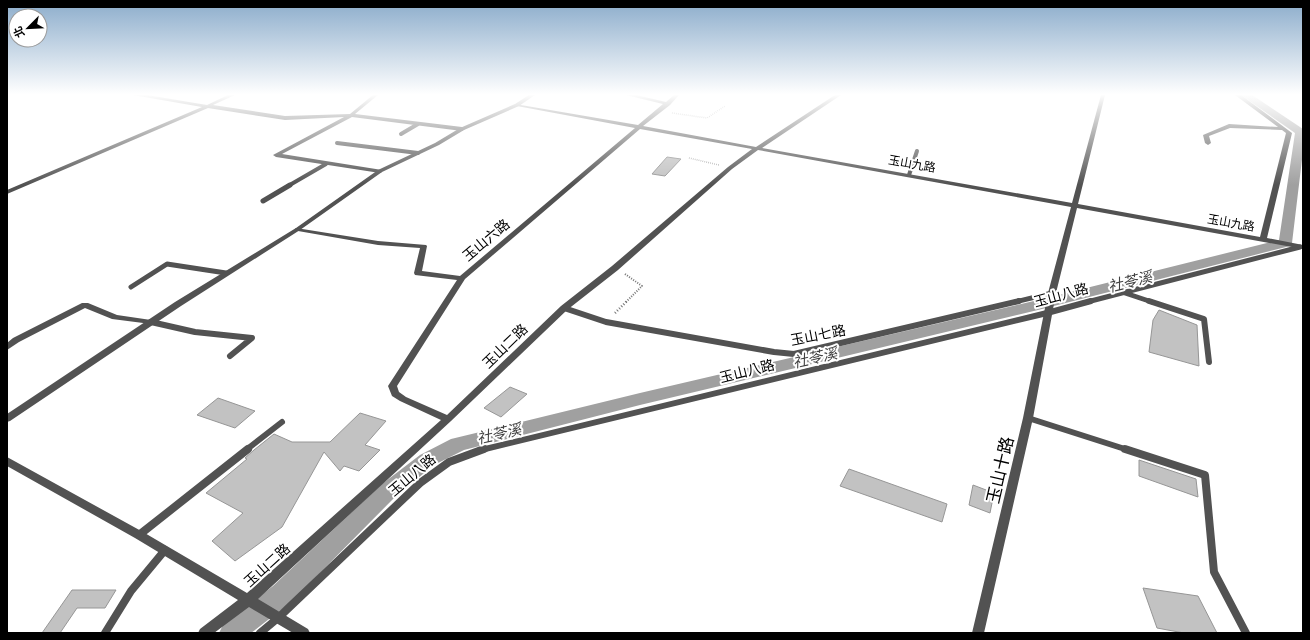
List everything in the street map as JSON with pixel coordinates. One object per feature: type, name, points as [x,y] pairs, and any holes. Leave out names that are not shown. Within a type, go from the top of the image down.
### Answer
[{"type":"street","points":[[7,192],[164,125]]},
{"type":"street","points":[[331,125],[276,155],[326,164],[380,171]]},
{"type":"street","points":[[426,125],[462,129]]},
{"type":"street","points":[[7,419],[226,273],[298,229],[380,171],[471,125]]},
{"type":"street","name":"玉山九路","points":[[628,125],[1301,247]]},
{"type":"street","name":"玉山六路","points":[[448,419],[403,399],[395,394],[392,386],[462,278],[643,125]]},
{"type":"street","name":"玉山二路","points":[[204,633],[248,600],[448,419],[564,308],[615,268],[730,168],[793,125]]},
{"type":"street","points":[[1052,293],[1076,206],[1096,125]]},
{"type":"street","points":[[1263,240],[1289,133],[1277,125]]},
{"type":"street","points":[[1208,143],[1206,134],[1229,126],[1283,129]]},
{"type":"street","points":[[298,229],[378,244],[424,246],[418,272],[462,278]]},
{"type":"street","name":"玉山十路","points":[[978,633],[1028,418],[1047,312],[1052,293]]},
{"type":"street","points":[[7,347],[16,340],[85,305],[115,317],[151,322]]},
{"type":"street","points":[[7,461],[165,550],[304,633]]},
{"type":"lane","points":[[401,134],[417,125]]},
{"type":"lane","points":[[337,143],[418,153]]},
{"type":"lane","points":[[909,175],[917,151]]},
{"type":"lane","points":[[263,201],[326,164]]},
{"type":"lane","name":"玉山八路","points":[[260,633],[278,618],[420,483],[449,462],[484,449],[1047,312],[1301,247]]},
{"type":"lane","points":[[131,287],[167,264],[226,273]]},
{"type":"lane","points":[[1122,292],[1204,319],[1209,362]]},
{"type":"lane","name":"玉山七路","points":[[564,308],[606,322],[774,352],[794,354],[1052,293]]},
{"type":"lane","points":[[151,322],[195,332],[252,338],[230,356]]},
{"type":"lane","points":[[1028,418],[1205,475],[1214,572],[1246,633]]},
{"type":"lane","points":[[139,535],[282,422]]},
{"type":"lane","points":[[105,633],[130,591],[165,550]]},
{"type":"path","points":[[689,158],[730,168]]},
{"type":"path","points":[[606,322],[642,286],[615,268]]},
{"type":"building","points":[[667,157],[681,159],[665,176],[652,174]]},
{"type":"building","points":[[1159,310],[1197,325],[1199,366],[1149,352],[1153,320]]},
{"type":"building","points":[[510,387],[527,394],[501,417],[484,408]]},
{"type":"building","points":[[218,398],[255,411],[235,428],[197,415]]},
{"type":"building","points":[[360,413],[386,421],[365,445],[380,450],[359,471],[344,466],[340,471],[324,452],[282,527],[235,561],[212,541],[243,513],[206,493],[247,459],[245,458],[254,450],[274,434],[292,442],[330,442]]},
{"type":"building","points":[[1139,460],[1196,479],[1198,497],[1139,476]]},
{"type":"building","points":[[849,469],[947,504],[942,522],[840,486]]},
{"type":"building","points":[[973,485],[994,493],[990,513],[969,505]]},
{"type":"building","points":[[1143,588],[1198,596],[1217,633],[1184,633],[1157,628]]},
{"type":"building","points":[[72,590],[116,590],[105,608],[77,608],[60,633],[42,633]]},
{"type":"waterway","name":"社苓溪","points":[[232,633],[282,594],[389,490],[427,460],[458,444],[640,399],[1038,305],[1285,243],[1300,132],[1289,125]]}]
